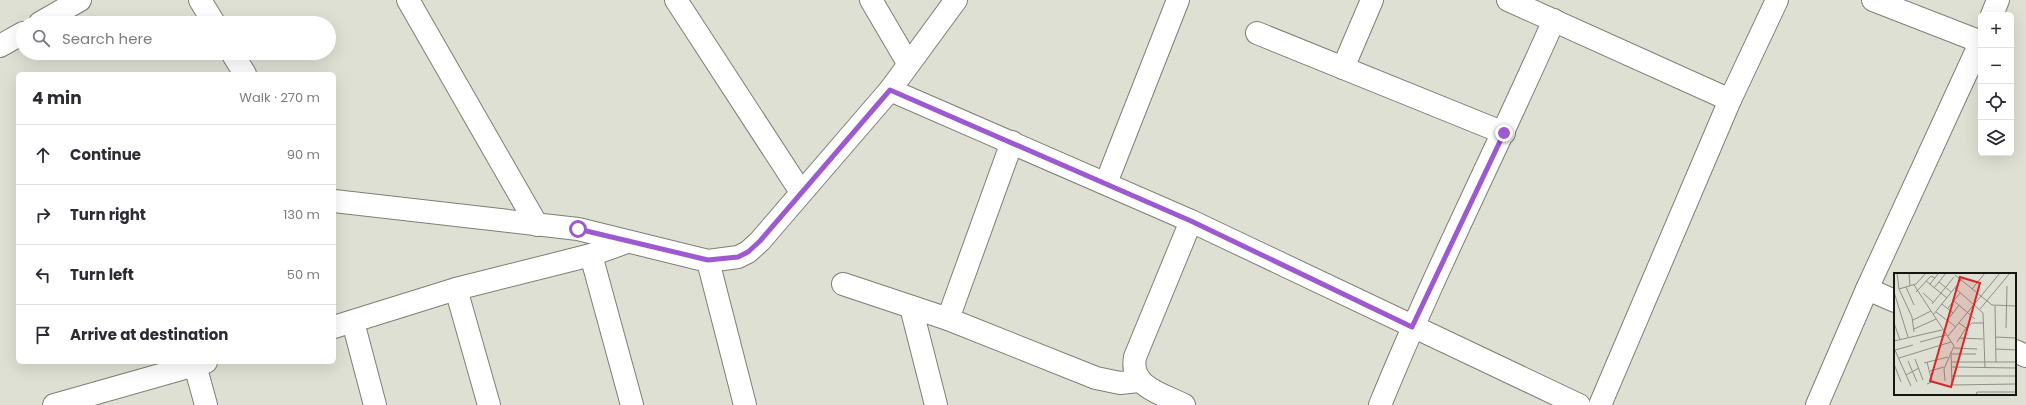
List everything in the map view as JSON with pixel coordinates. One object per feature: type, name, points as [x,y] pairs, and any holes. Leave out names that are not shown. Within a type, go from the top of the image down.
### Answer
[{"type":"street","points":[[52,16],[80,0]]},
{"type":"street","points":[[200,0],[210,16]]},
{"type":"street","points":[[408,0],[537,225]]},
{"type":"street","points":[[676,0],[801,192]]},
{"type":"street","points":[[871,0],[908,63]]},
{"type":"street","points":[[336,201],[578,229],[626,242],[708,260],[738,257],[748,252],[760,241],[890,90],[908,63],[956,0]]},
{"type":"street","points":[[1106,184],[1178,0]]},
{"type":"street","points":[[1343,68],[1372,0]]},
{"type":"street","points":[[1508,0],[1730,100]]},
{"type":"street","points":[[1600,405],[1730,100],[1777,0]]},
{"type":"street","points":[[1873,0],[1978,41]]},
{"type":"street","points":[[1993,12],[1998,0]]},
{"type":"street","points":[[1380,405],[1412,327],[1504,133],[1554,20]]},
{"type":"street","points":[[1257,34],[1504,133]]},
{"type":"street","points":[[0,46],[16,37]]},
{"type":"street","points":[[1817,405],[1867,289],[1978,48]]},
{"type":"street","points":[[236,60],[244,72]]},
{"type":"street","points":[[890,90],[1191,221],[1579,405]]},
{"type":"street","points":[[948,319],[1012,142]]},
{"type":"street","points":[[1184,405],[1139,381],[1134,373],[1135,357],[1191,221]]},
{"type":"street","points":[[375,405],[344,325],[456,289],[591,255],[626,242]]},
{"type":"street","points":[[591,255],[632,405]]},
{"type":"street","points":[[708,260],[745,405]]},
{"type":"street","points":[[843,284],[948,319],[1096,378],[1120,383],[1139,381]]},
{"type":"street","points":[[456,289],[489,405]]},
{"type":"street","points":[[1867,289],[1894,301]]},
{"type":"street","points":[[911,306],[936,405]]},
{"type":"street","points":[[2016,351],[2026,356]]},
{"type":"street","points":[[54,405],[200,364],[206,405]]},
{"type":"route","points":[[578,229],[626,242],[708,260],[738,257],[748,252],[760,241],[890,90],[1191,221],[1412,327],[1504,133]]}]
